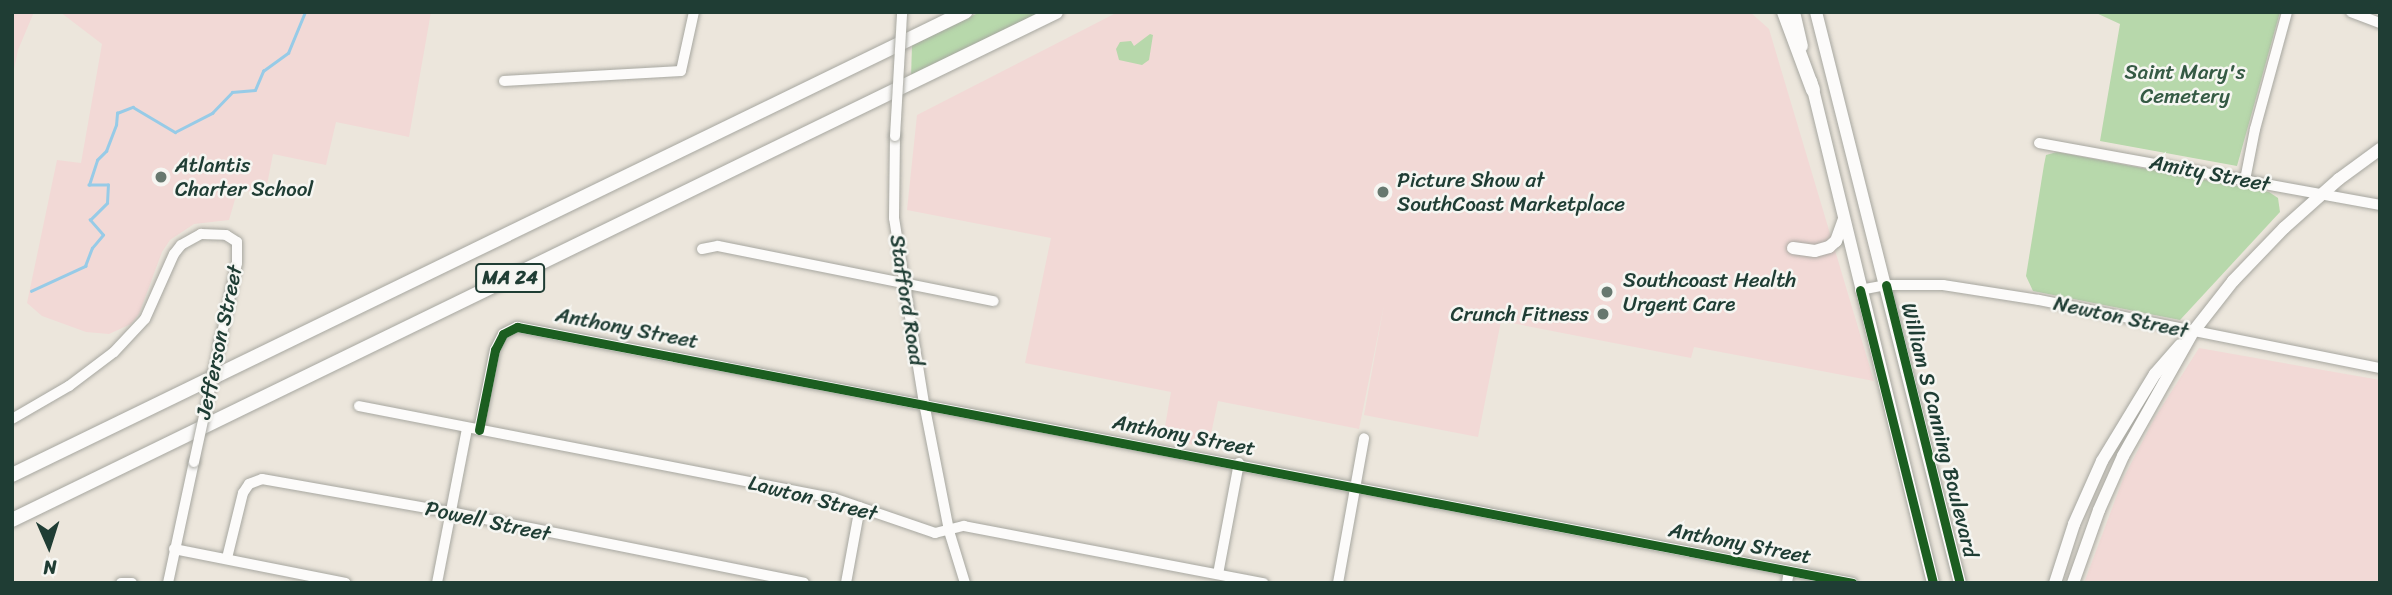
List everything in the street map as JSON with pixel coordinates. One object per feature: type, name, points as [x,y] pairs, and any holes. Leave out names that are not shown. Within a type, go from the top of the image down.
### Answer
[{"type":"highway","name":"MA 24","points":[[12,475],[965,12]]},
{"type":"highway","name":"MA 24","points":[[12,520],[1056,12]]},
{"type":"highway","points":[[1784,12],[1813,90]]},
{"type":"main road","name":"William S Canning Boulevard","points":[[1794,12],[1933,583]]},
{"type":"main road","name":"William S Canning Boulevard","points":[[1816,12],[1960,583]]},
{"type":"main road","points":[[2055,583],[2082,502],[2102,461],[2148,385],[2255,258],[2321,194],[2380,149]]},
{"type":"main road","points":[[1793,248],[1815,251],[1829,247],[1836,241],[1844,218]]},
{"type":"main road","points":[[2073,583],[2099,510],[2132,437],[2193,332]]},
{"type":"main road","points":[[2082,502],[2099,510]]},
{"type":"street","points":[[504,81],[681,71],[694,12]]},
{"type":"street","points":[[2245,180],[2255,129],[2287,12]]},
{"type":"street","points":[[2351,12],[2380,23]]},
{"type":"street","name":"Stafford Road","points":[[902,13],[895,136],[894,218],[924,403],[949,531],[965,583]]},
{"type":"street","name":"Amity Street","points":[[2039,143],[2380,205]]},
{"type":"street","name":"Jefferson Street","points":[[12,419],[69,386],[114,352],[145,318],[168,267],[181,246],[201,234],[215,233],[233,237],[237,242],[237,263],[167,583]]},
{"type":"street","points":[[702,249],[718,246],[994,301]]},
{"type":"street","name":"Newton Street","points":[[1860,290],[1886,285],[1943,285],[2039,300],[2380,368]]},
{"type":"street","name":"Anthony Street","points":[[479,430],[495,349],[507,331],[517,327],[545,330],[1853,583]]},
{"type":"street","name":"Lawton Street","points":[[359,406],[833,498],[935,533],[964,526],[1264,583]]},
{"type":"street","points":[[437,583],[467,428]]},
{"type":"street","points":[[1338,583],[1364,438]]},
{"type":"street","points":[[1218,574],[1239,463]]},
{"type":"street","name":"Powell Street","points":[[227,558],[243,493],[255,480],[279,480],[804,583]]},
{"type":"street","points":[[846,583],[860,507]]},
{"type":"street","points":[[174,549],[346,583]]},
{"type":"street","points":[[1787,583],[1789,572]]},
{"type":"street","points":[[121,583],[132,583]]},
{"type":"shaded area","points":[[12,12],[34,12],[18,50],[12,79]]},
{"type":"shaded area","name":"Atlantis Charter School","points":[[60,12],[431,12],[409,137],[336,122],[326,165],[273,154],[265,195],[238,189],[229,220],[194,224],[170,240],[162,252],[139,314],[131,324],[109,334],[86,332],[42,316],[27,303],[57,160],[81,163],[102,44]]},
{"type":"shaded area","points":[[1118,12],[1750,12],[1769,29],[1874,381],[1694,347],[1691,358],[1501,321],[1478,437],[1364,415],[1384,305],[1359,429],[1218,401],[1208,448],[1163,438],[1171,392],[1025,363],[1051,238],[907,210],[917,115]]},
{"type":"shaded area","points":[[2199,348],[2380,380],[2380,583],[2084,583],[2123,479],[2154,419]]},
{"type":"green space","points":[[980,12],[1041,12],[911,77],[912,45]]},
{"type":"green space","name":"Saint Mary's Cemetery","points":[[2094,12],[2280,12],[2237,166],[2100,141],[2120,24]]},
{"type":"green space","points":[[1150,34],[1153,35],[1149,60],[1142,65],[1119,60],[1116,49],[1120,42],[1131,41],[1134,46]]},
{"type":"green space","points":[[2057,152],[2269,192],[2278,198],[2280,212],[2180,320],[2033,291],[2026,276],[2044,165],[2046,155]]},
{"type":"waterway","points":[[31,291],[85,266],[92,248],[103,235],[90,220],[107,203],[108,185],[89,185],[97,160],[106,151],[116,125],[117,113],[133,107],[175,132],[212,113],[232,92],[255,90],[263,71],[288,53],[305,12]]},
{"type":"cycle path","points":[[1886,285],[1960,583]]},
{"type":"cycle path","points":[[1860,290],[1933,583]]},
{"type":"cycle path","points":[[479,430],[495,350],[503,334],[517,327],[1853,583]]},
{"type":"place","name":"Atlantis Charter School","points":[[161,177]]},
{"type":"place","name":"Picture Show at SouthCoast Marketplace","points":[[1383,192]]},
{"type":"place","name":"Southcoast Health Urgent Care","points":[[1607,292]]},
{"type":"place","name":"Crunch Fitness","points":[[1603,314]]}]
